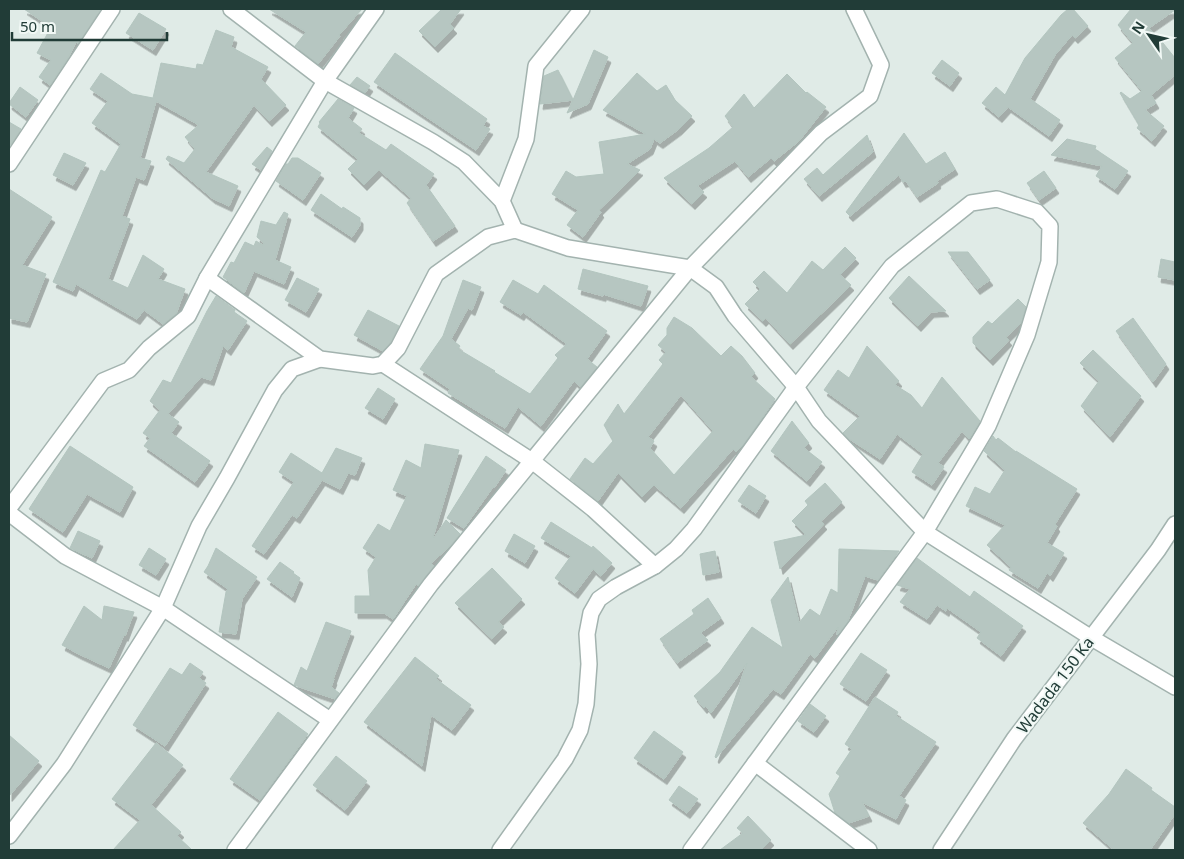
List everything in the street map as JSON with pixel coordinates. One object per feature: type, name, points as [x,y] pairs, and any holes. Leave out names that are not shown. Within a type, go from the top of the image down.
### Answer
[{"type":"street","points":[[9,164],[112,9]]},
{"type":"street","points":[[231,9],[325,82],[433,142],[464,162],[502,201],[515,230]]},
{"type":"street","points":[[9,508],[103,381],[129,370],[149,348],[188,316],[208,278],[325,82],[376,9]]},
{"type":"street","points":[[502,201],[526,138],[536,66],[582,9]]},
{"type":"street","points":[[235,850],[431,584],[690,268],[821,133],[870,96],[881,65],[854,9]]},
{"type":"street","points":[[505,849],[565,759],[580,730],[586,704],[589,664],[587,634],[591,613],[599,599],[616,587],[655,566],[676,550],[694,529],[796,387],[892,266],[971,203],[997,199],[1037,212],[1050,226],[1049,262],[1027,335],[988,426],[925,532],[691,850]]},
{"type":"street","points":[[9,836],[64,764],[163,608],[199,526],[275,390],[292,369],[320,359],[373,366],[383,364],[398,348],[436,274],[488,236],[515,230],[568,248],[690,268],[716,287],[735,316],[796,387],[819,421],[925,532],[1090,637],[1175,687]]},
{"type":"street","points":[[208,278],[320,359]]},
{"type":"street","points":[[383,364],[532,461],[592,509],[655,566]]},
{"type":"street","points":[[9,513],[65,556],[163,608],[330,720]]},
{"type":"street","name":"Wadada 150 Ka","points":[[941,850],[1014,739],[1158,550],[1175,524]]},
{"type":"street","points":[[755,763],[869,850]]},
{"type":"building","points":[[24,9],[101,9],[78,44],[76,42],[50,85],[39,77],[51,60],[37,53],[51,27]]},
{"type":"building","points":[[269,9],[362,9],[339,35],[318,64],[295,46],[306,32]]},
{"type":"building","points":[[442,9],[461,9],[450,24],[454,28],[435,47],[419,31]]},
{"type":"building","points":[[1068,9],[1073,9],[1088,26],[1075,38],[1072,35],[1055,55],[1030,99],[1060,120],[1049,136],[1008,107],[999,117],[982,103],[996,87],[1005,95],[1025,58]]},
{"type":"building","points":[[1131,9],[1175,9],[1149,28],[1175,58],[1175,75],[1151,95],[1156,103],[1145,110],[1164,126],[1152,141],[1137,128],[1139,125],[1120,93],[1130,99],[1142,91],[1115,58],[1133,43],[1118,25]]},
{"type":"building","points":[[139,13],[166,29],[153,50],[126,33]]},
{"type":"building","points":[[216,30],[234,37],[231,47],[268,67],[261,79],[286,105],[269,121],[254,105],[206,172],[238,186],[229,206],[212,198],[166,159],[168,156],[184,163],[195,149],[185,137],[199,125],[156,101],[140,158],[151,161],[144,180],[136,177],[122,216],[130,219],[108,279],[128,288],[143,255],[164,269],[158,279],[185,289],[176,314],[163,324],[144,310],[137,319],[76,284],[73,291],[53,282],[101,170],[105,172],[121,144],[92,123],[108,101],[90,89],[101,73],[132,94],[153,98],[161,63],[196,69],[197,64],[203,65]]},
{"type":"building","points":[[594,50],[608,57],[588,104],[567,113]]},
{"type":"building","points":[[395,53],[487,119],[483,126],[490,129],[476,150],[374,82]]},
{"type":"building","points":[[942,60],[959,73],[950,86],[932,73]]},
{"type":"building","points":[[558,70],[573,100],[540,104],[544,76]]},
{"type":"building","points":[[637,73],[657,91],[666,85],[675,100],[692,116],[679,129],[660,143],[654,139],[650,149],[627,164],[640,170],[599,210],[601,212],[583,237],[567,225],[578,210],[552,194],[566,171],[576,177],[604,174],[599,142],[646,134],[603,110]]},
{"type":"building","points":[[787,74],[806,93],[826,107],[799,141],[774,161],[771,158],[748,177],[735,161],[697,186],[704,192],[692,204],[664,178],[709,148],[733,127],[725,116],[744,94],[754,108]]},
{"type":"building","points":[[357,77],[370,86],[365,93],[350,85]]},
{"type":"building","points":[[20,87],[38,100],[26,117],[9,104]]},
{"type":"building","points":[[338,99],[354,108],[348,118],[362,129],[359,133],[386,150],[391,144],[434,174],[426,185],[455,226],[433,241],[407,203],[411,198],[379,170],[364,185],[348,169],[358,159],[318,127],[319,122]]},
{"type":"building","points":[[9,122],[21,129],[9,147]]},
{"type":"building","points":[[904,133],[926,164],[945,152],[955,169],[917,197],[906,181],[903,182],[899,175],[850,216],[846,212]]},
{"type":"building","points":[[867,135],[873,152],[819,196],[804,179],[817,168],[823,175]]},
{"type":"building","points":[[1067,139],[1096,146],[1095,149],[1128,171],[1115,189],[1096,176],[1102,166],[1051,155]]},
{"type":"building","points":[[267,147],[272,151],[261,170],[252,164]]},
{"type":"building","points":[[64,153],[86,163],[73,185],[53,175]]},
{"type":"building","points":[[292,158],[298,158],[321,173],[303,200],[276,181]]},
{"type":"building","points":[[1044,171],[1056,188],[1039,200],[1027,183]]},
{"type":"building","points":[[9,189],[52,217],[22,265],[46,274],[27,322],[9,318]]},
{"type":"building","points":[[321,194],[342,209],[343,207],[360,218],[360,225],[352,237],[311,210]]},
{"type":"building","points":[[284,212],[288,214],[275,260],[291,267],[284,284],[254,271],[244,293],[223,277],[231,262],[234,263],[245,242],[254,246],[256,241],[263,245],[264,243],[257,237],[261,221],[276,225]]},
{"type":"building","points":[[845,247],[856,258],[840,275],[851,285],[790,344],[766,318],[763,321],[745,304],[760,289],[753,282],[764,271],[787,293],[812,261],[823,270]]},
{"type":"building","points":[[948,252],[968,252],[990,280],[977,289]]},
{"type":"building","points":[[1161,259],[1175,262],[1175,280],[1158,277]]},
{"type":"building","points":[[583,269],[648,286],[641,306],[603,294],[603,296],[578,289]]},
{"type":"building","points":[[909,276],[946,311],[931,312],[918,326],[889,298]]},
{"type":"building","points":[[297,278],[319,289],[306,312],[285,300]]},
{"type":"building","points":[[463,280],[481,287],[472,310],[468,308],[451,339],[460,346],[458,349],[530,394],[558,358],[555,355],[567,344],[523,312],[521,315],[500,302],[513,280],[538,294],[544,285],[607,331],[587,359],[597,367],[581,387],[574,381],[541,426],[518,407],[505,428],[448,393],[450,389],[420,369],[443,336]]},
{"type":"building","points":[[216,296],[247,321],[228,350],[223,346],[211,380],[201,377],[168,414],[179,422],[171,433],[210,461],[195,482],[144,446],[150,438],[143,433],[160,410],[150,401],[163,380],[171,383]]},
{"type":"building","points":[[1018,299],[1026,307],[1021,323],[1006,337],[1009,340],[990,360],[973,343],[973,337],[988,321],[992,324]]},
{"type":"building","points":[[368,310],[399,326],[390,343],[383,351],[354,335]]},
{"type":"building","points":[[674,317],[692,328],[721,356],[731,346],[742,356],[755,373],[751,377],[775,399],[744,444],[736,452],[733,449],[681,508],[654,485],[642,497],[618,473],[598,501],[570,479],[585,458],[593,464],[613,441],[604,425],[618,404],[624,414],[663,364],[659,360],[666,352],[658,345],[667,335],[667,328]],"holes":[[[681,395],[713,431],[674,475],[650,448],[654,441],[648,437]]]},
{"type":"building","points":[[1133,318],[1166,364],[1153,382],[1116,331]]},
{"type":"building","points":[[867,346],[899,381],[895,385],[911,395],[922,408],[942,377],[980,421],[969,439],[962,431],[938,463],[944,467],[932,485],[912,472],[923,454],[897,434],[880,459],[843,433],[860,416],[824,390],[838,370],[849,378]]},
{"type":"building","points":[[1093,350],[1141,396],[1110,437],[1081,406],[1099,381],[1080,363]]},
{"type":"building","points":[[378,388],[395,399],[383,419],[365,408]]},
{"type":"building","points":[[792,421],[809,443],[804,448],[822,462],[807,481],[771,451]]},
{"type":"building","points":[[993,436],[996,440],[998,438],[1016,452],[1077,489],[1055,524],[1057,526],[1047,543],[1064,553],[1050,576],[1047,573],[1038,588],[1009,570],[1011,567],[987,545],[1005,525],[966,506],[975,487],[990,494],[1005,470],[984,451]]},
{"type":"building","points":[[425,444],[459,450],[433,537],[446,520],[460,534],[431,563],[434,566],[418,586],[416,584],[393,619],[384,613],[355,613],[355,596],[370,596],[368,570],[376,557],[363,548],[378,524],[390,531],[407,496],[393,490],[406,460],[421,468]]},
{"type":"building","points":[[70,446],[133,487],[120,512],[87,494],[63,532],[29,509]]},
{"type":"building","points":[[336,448],[362,458],[355,475],[348,473],[340,489],[322,480],[297,518],[292,515],[264,554],[252,546],[294,482],[279,472],[291,453],[322,473]]},
{"type":"building","points":[[486,456],[506,470],[464,528],[447,518]]},
{"type":"building","points":[[825,483],[842,502],[821,521],[824,524],[780,569],[774,542],[806,535],[792,521],[808,505],[805,501]]},
{"type":"building","points":[[749,485],[766,496],[756,513],[738,501]]},
{"type":"building","points":[[551,522],[592,548],[593,546],[612,563],[601,576],[593,569],[575,593],[555,578],[571,556],[541,538]]},
{"type":"building","points":[[78,531],[100,541],[92,558],[70,548]]},
{"type":"building","points":[[514,534],[535,546],[525,563],[505,551]]},
{"type":"building","points":[[149,548],[166,559],[156,575],[139,565]]},
{"type":"building","points":[[216,548],[257,577],[242,599],[236,634],[219,632],[228,589],[204,572]]},
{"type":"building","points":[[839,549],[899,551],[878,580],[865,576],[847,623],[837,635],[838,627],[815,658],[810,654],[781,694],[773,689],[716,758],[747,663],[711,713],[694,696],[720,672],[752,627],[783,648],[771,600],[788,577],[799,623],[810,609],[820,616],[831,589],[838,593]]},
{"type":"building","points":[[715,551],[719,572],[703,575],[700,554]]},
{"type":"building","points":[[917,558],[970,597],[974,591],[1023,626],[1001,656],[977,638],[981,632],[947,608],[946,611],[937,605],[927,619],[900,602],[910,589],[897,585]]},
{"type":"building","points":[[280,562],[300,578],[292,597],[267,579]]},
{"type":"building","points":[[492,568],[522,599],[498,622],[504,627],[492,639],[455,603]]},
{"type":"building","points":[[708,598],[721,618],[700,633],[708,640],[677,663],[660,639],[694,614],[692,610]]},
{"type":"building","points":[[84,606],[102,620],[104,606],[134,612],[125,636],[109,668],[62,645]]},
{"type":"building","points":[[326,622],[351,631],[331,687],[339,693],[335,699],[294,685],[301,667],[307,671]]},
{"type":"building","points":[[861,653],[887,670],[866,701],[840,684]]},
{"type":"building","points":[[415,657],[439,676],[436,679],[471,705],[452,730],[431,715],[422,766],[364,722]]},
{"type":"building","points":[[190,663],[203,672],[199,678],[206,683],[165,746],[133,725],[170,668],[182,675]]},
{"type":"building","points":[[875,697],[898,712],[896,716],[936,742],[899,796],[906,800],[896,819],[862,802],[869,816],[849,823],[835,813],[829,794],[840,776],[836,773],[852,749],[845,744]]},
{"type":"building","points":[[810,704],[826,716],[814,732],[798,721]]},
{"type":"building","points":[[278,712],[308,734],[260,800],[230,779]]},
{"type":"building","points":[[654,731],[683,752],[664,779],[634,758]]},
{"type":"building","points":[[9,735],[39,761],[9,796]]},
{"type":"building","points":[[156,743],[183,765],[151,805],[181,832],[177,836],[192,850],[113,850],[140,820],[112,799]]},
{"type":"building","points":[[336,756],[367,781],[345,810],[313,785]]},
{"type":"building","points":[[1126,769],[1175,807],[1175,814],[1150,850],[1114,850],[1083,823],[1109,794]]},
{"type":"building","points":[[679,786],[698,799],[687,813],[669,800]]},
{"type":"building","points":[[748,816],[771,840],[761,850],[720,850],[743,833],[737,828]]}]
